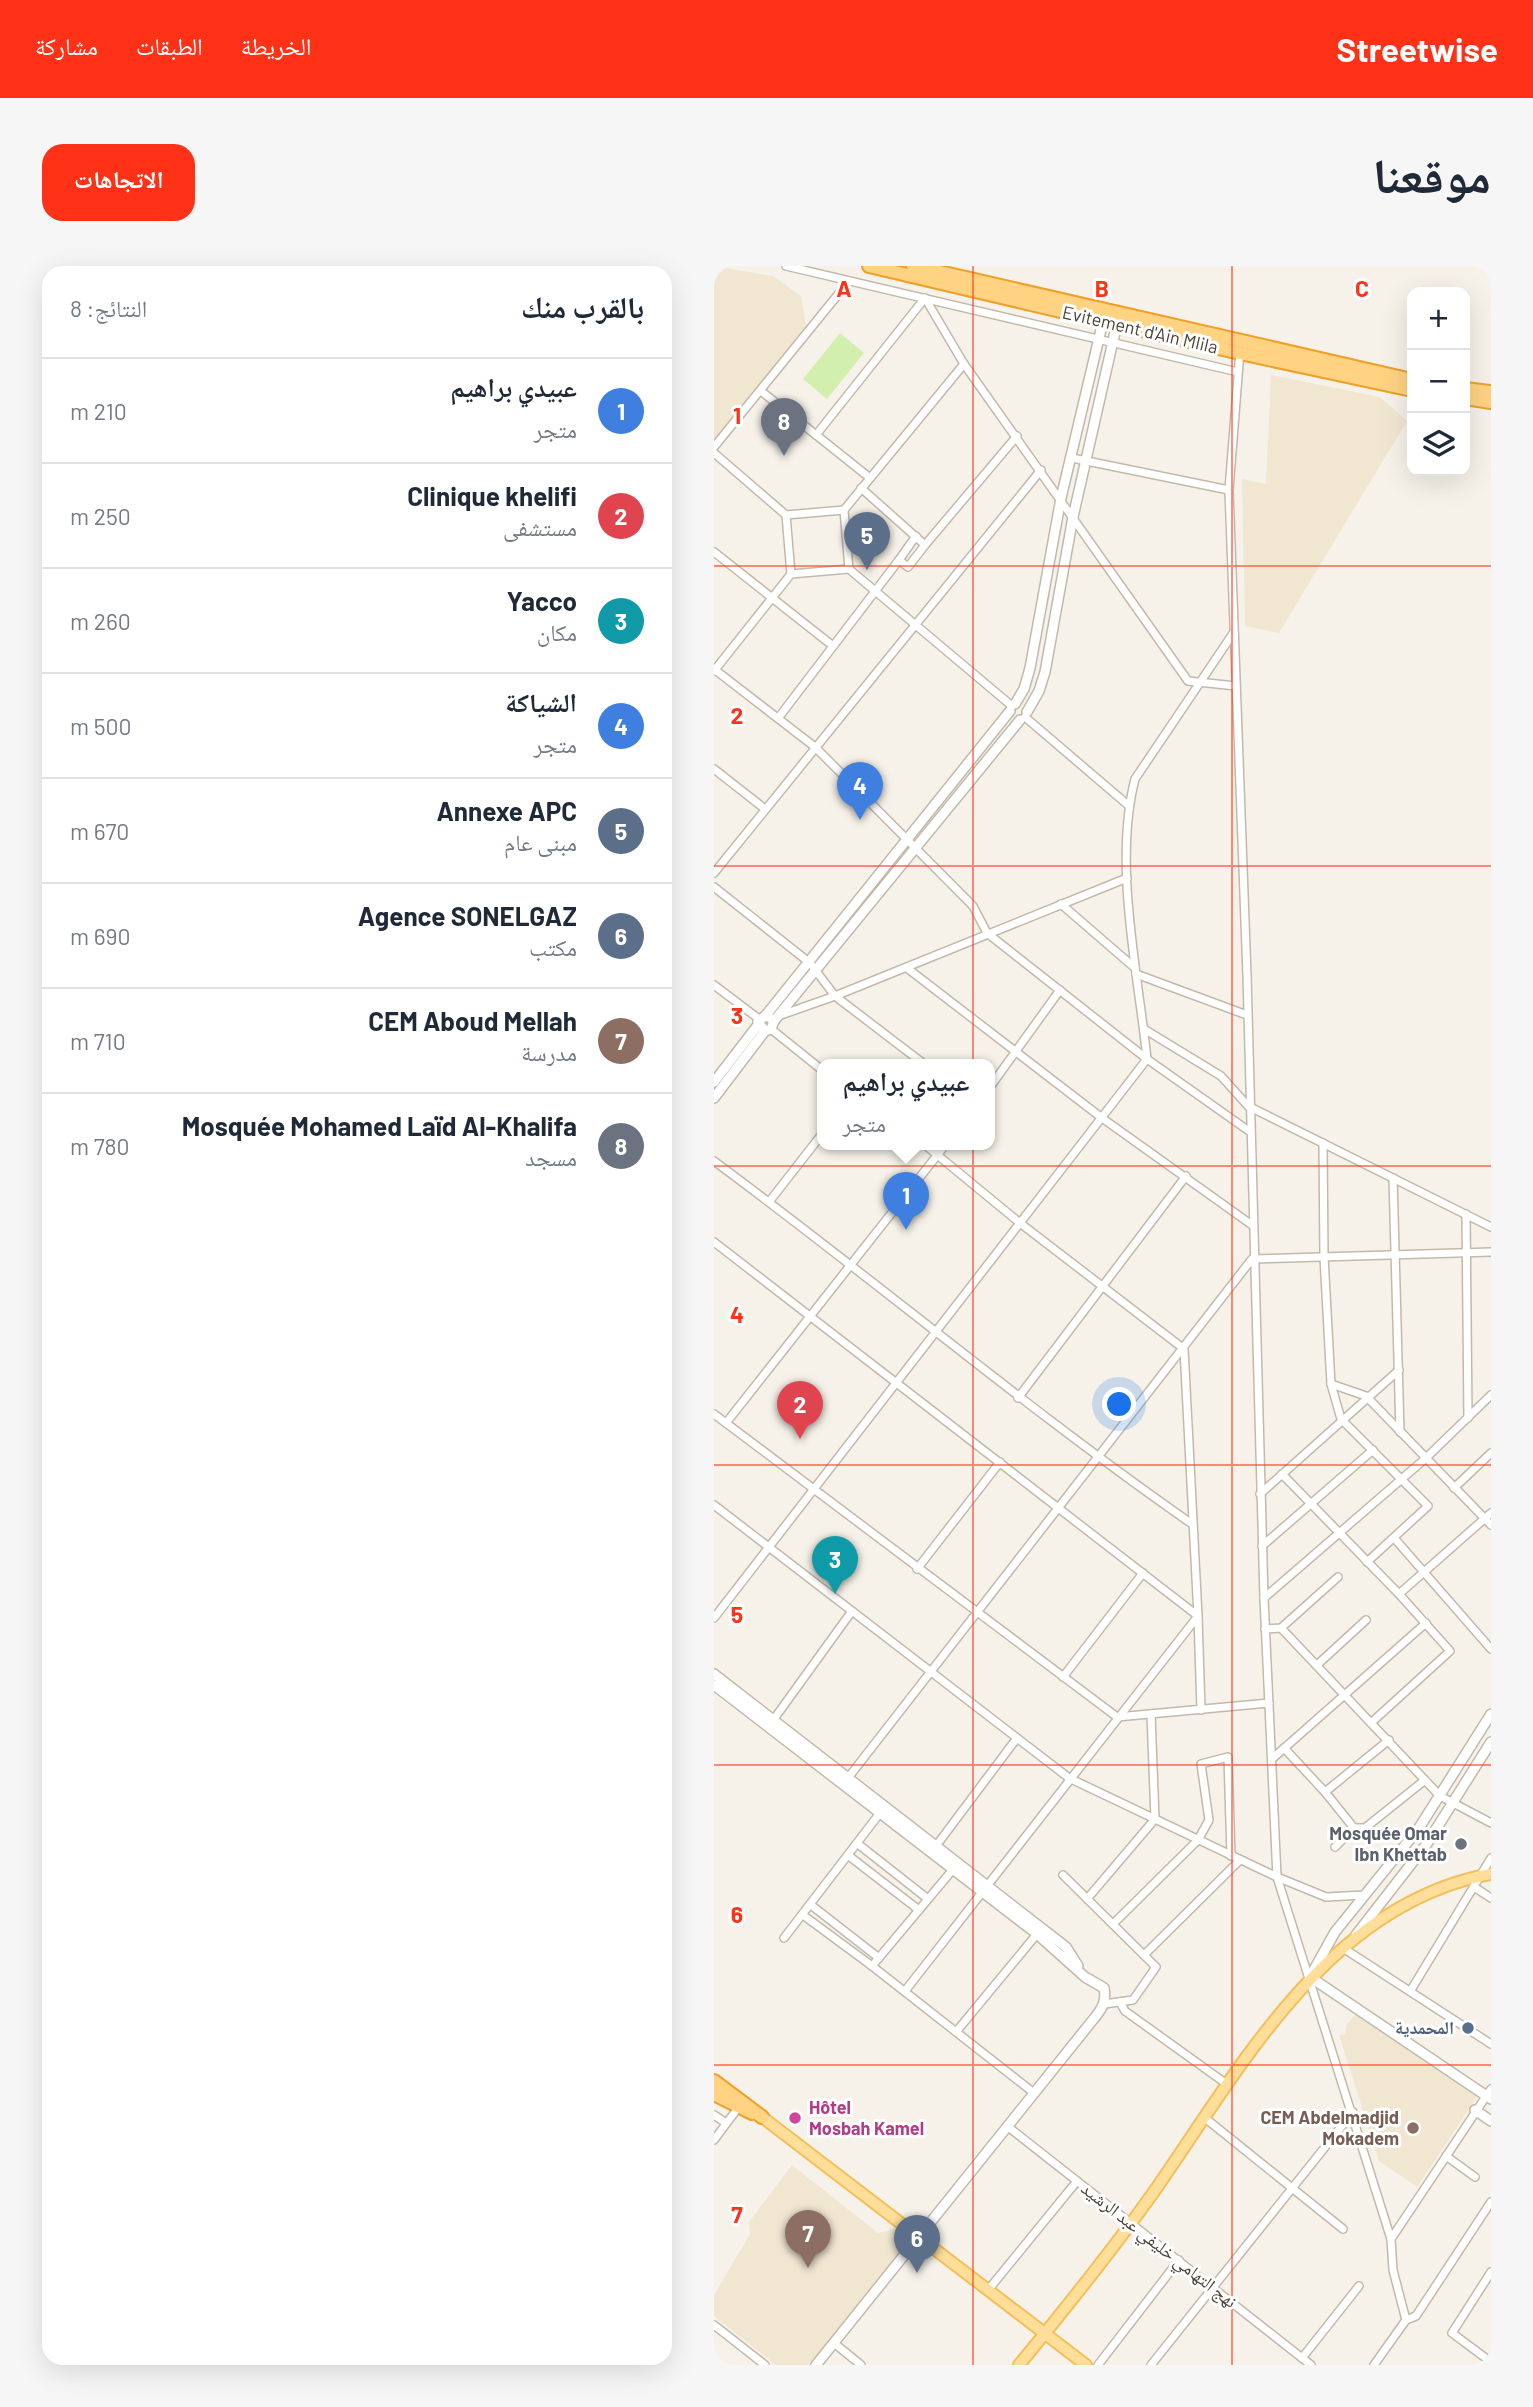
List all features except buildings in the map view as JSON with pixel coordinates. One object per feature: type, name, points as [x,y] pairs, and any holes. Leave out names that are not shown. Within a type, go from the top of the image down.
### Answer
[{"type":"highway","name":"Evitement d'Ain Mlila","points":[[869,266],[1104,316]]},
{"type":"highway","name":"Evitement d'Ain Mlila","points":[[913,266],[1118,320],[1407,389]]},
{"type":"highway","name":"Evitement d'Ain Mlila","points":[[1240,348],[1407,379]]},
{"type":"highway","points":[[1470,390],[1491,392]]},
{"type":"highway","points":[[1470,399],[1491,402]]},
{"type":"highway","points":[[714,2081],[762,2118]]},
{"type":"highway","points":[[714,2094],[741,2104]]},
{"type":"main road","points":[[1019,2365],[1131,2223],[1228,2085],[1310,1977],[1353,1939],[1392,1913],[1428,1895],[1486,1875]]},
{"type":"main road","points":[[762,2118],[919,2235],[1086,2365]]},
{"type":"street","points":[[786,266],[1238,372]]},
{"type":"street","points":[[714,447],[849,281]]},
{"type":"street","points":[[925,298],[964,364],[1188,681],[1199,685],[1236,686]]},
{"type":"street","points":[[816,435],[925,298]]},
{"type":"street","points":[[714,1098],[810,963],[1024,689],[1061,498],[1104,316]]},
{"type":"street","points":[[714,1082],[817,971],[1024,716],[1039,691],[1045,672],[1073,517],[1118,320]]},
{"type":"street","points":[[1240,348],[1229,490],[1260,1494],[1277,1877],[1391,2239],[1393,2270],[1406,2320]]},
{"type":"street","points":[[849,569],[844,510],[964,364]]},
{"type":"street","points":[[761,391],[870,478]]},
{"type":"street","points":[[899,560],[908,567],[1017,436]]},
{"type":"street","points":[[714,453],[786,515],[791,574],[714,670],[815,747],[973,906],[987,933],[1147,1059],[1249,1131]]},
{"type":"street","points":[[1072,458],[1085,463],[1229,490]]},
{"type":"street","points":[[714,873],[1041,470]]},
{"type":"street","points":[[861,488],[925,545]]},
{"type":"street","points":[[786,515],[844,510]]},
{"type":"street","points":[[779,717],[916,536]]},
{"type":"street","points":[[714,552],[833,646]]},
{"type":"street","points":[[791,574],[849,569],[1012,707],[1012,717],[1024,716],[1128,805]]},
{"type":"street","points":[[714,1618],[1147,1059],[1127,878],[1128,805],[1135,779],[1234,632]]},
{"type":"street","points":[[1012,707],[1024,704],[1024,716]]},
{"type":"street","points":[[714,769],[765,809]]},
{"type":"street","points":[[768,1022],[1127,878]]},
{"type":"street","points":[[714,887],[810,963],[835,996],[917,1059]]},
{"type":"street","points":[[1061,904],[1136,971],[1247,1015]]},
{"type":"street","points":[[906,968],[1017,1050],[1102,1118],[1252,1225]]},
{"type":"street","points":[[714,985],[768,1022],[817,1066]]},
{"type":"street","points":[[995,1080],[1059,990]]},
{"type":"street","points":[[1144,1029],[1221,1076],[1248,1106],[1491,1227]]},
{"type":"street","points":[[769,1202],[817,1140]]},
{"type":"street","points":[[1322,1143],[1324,1257],[1331,1384],[1342,1419],[1428,1507],[1367,1562]]},
{"type":"street","points":[[933,1150],[1020,1223],[1184,1349]]},
{"type":"street","points":[[726,1423],[942,1150]]},
{"type":"street","points":[[714,1161],[852,1265],[1098,1459],[1192,1524]]},
{"type":"street","points":[[1018,1398],[1186,1176]]},
{"type":"street","points":[[1393,1178],[1401,1432]]},
{"type":"street","points":[[1466,1214],[1464,1253],[1468,1418]]},
{"type":"street","points":[[714,1242],[1198,1616]]},
{"type":"street","points":[[1252,1259],[1491,1252]]},
{"type":"street","points":[[848,1778],[1252,1259]]},
{"type":"street","points":[[1184,1349],[1201,1710]]},
{"type":"street","points":[[1260,1494],[1366,1396],[1399,1370]]},
{"type":"street","points":[[1331,1384],[1366,1396],[1454,1488],[1489,1519],[1399,1594]]},
{"type":"street","points":[[1264,1598],[1426,1458],[1491,1395]]},
{"type":"street","points":[[714,1413],[976,1614],[1117,1717],[1269,1703]]},
{"type":"street","points":[[1262,1546],[1373,1450]]},
{"type":"street","points":[[1454,1488],[1491,1454]]},
{"type":"street","points":[[917,1569],[1000,1462]]},
{"type":"street","points":[[1282,1474],[1399,1594],[1450,1651],[1372,1722]]},
{"type":"street","points":[[714,1505],[1069,1778],[1231,1856],[1326,1897],[1365,1895]]},
{"type":"street","points":[[1395,1539],[1491,1649]]},
{"type":"street","points":[[1063,1677],[1143,1573]]},
{"type":"street","points":[[1265,1629],[1281,1628],[1338,1577]]},
{"type":"street","points":[[774,1719],[852,1611]]},
{"type":"street","points":[[905,1992],[1069,1778],[1198,1616]]},
{"type":"street","points":[[1317,1665],[1366,1620]]},
{"type":"street","points":[[1272,1759],[1426,1623]]},
{"type":"street","points":[[1281,1628],[1440,1796],[1491,1823]]},
{"type":"street","points":[[714,1674],[936,1846],[955,1866]]},
{"type":"street","points":[[714,1685],[880,1813],[1066,1947],[1085,1977]]},
{"type":"street","points":[[1087,1899],[1155,1819],[1151,1714]]},
{"type":"street","points":[[1310,1977],[1335,1932],[1404,1849],[1491,1714]]},
{"type":"street","points":[[936,1846],[1017,1738]]},
{"type":"street","points":[[1325,1791],[1389,1740]]},
{"type":"street","points":[[1284,1748],[1325,1791],[1354,1828]]},
{"type":"street","points":[[1353,1939],[1455,1802],[1489,1749]]},
{"type":"street","points":[[1113,1924],[1198,1839],[1209,1821],[1200,1764],[1228,1757],[1231,1856]]},
{"type":"street","points":[[1335,1847],[1354,1828],[1365,1828],[1425,1780]]},
{"type":"street","points":[[784,1938],[880,1813]]},
{"type":"street","points":[[858,1844],[928,1899]]},
{"type":"street","points":[[849,1856],[919,1910]]},
{"type":"street","points":[[1411,1990],[1474,1887],[1486,1875],[1491,1858]]},
{"type":"street","points":[[1144,1955],[1240,1860]]},
{"type":"street","points":[[872,1966],[955,1866]]},
{"type":"street","points":[[1063,1875],[1156,1967],[1133,2000],[1104,2004]]},
{"type":"street","points":[[1474,1887],[1491,1898]]},
{"type":"street","points":[[816,2365],[1104,2004],[1104,1989],[1085,1977],[985,1889]]},
{"type":"street","points":[[811,1905],[879,1958]]},
{"type":"street","points":[[803,1915],[1034,2093]]},
{"type":"street","points":[[956,2032],[1037,1934]]},
{"type":"street","points":[[1343,1948],[1491,2043]]},
{"type":"street","points":[[1310,1977],[1490,2094],[1475,2110],[1391,2239]]},
{"type":"street","points":[[1120,2001],[1125,2011],[1228,2085]]},
{"type":"street","points":[[714,2140],[741,2104]]},
{"type":"street","points":[[1475,2110],[1491,2120]]},
{"type":"street","points":[[1151,2365],[1353,2112]]},
{"type":"street","points":[[714,2115],[726,2123]]},
{"type":"street","points":[[1205,2118],[1343,2229]]},
{"type":"street","name":"نهج التهامي خليفي عبد الرشيد","points":[[1007,2126],[1311,2365]]},
{"type":"street","points":[[1446,2156],[1475,2177]]},
{"type":"street","points":[[989,2289],[1077,2181]]},
{"type":"street","points":[[1374,2365],[1406,2320],[1416,2316],[1491,2202]]},
{"type":"street","points":[[1098,2365],[1179,2260]]},
{"type":"street","points":[[1480,2365],[1488,2360],[1452,2333],[1490,2277]]},
{"type":"street","points":[[1302,2358],[1359,2286]]},
{"type":"street","points":[[714,2325],[765,2365]]},
{"type":"street","points":[[834,2343],[862,2365]]},
{"type":"shaded area","points":[[714,266],[773,276],[801,296],[806,327],[714,440]]},
{"type":"shaded area","points":[[1271,375],[1380,397],[1407,421],[1279,633],[1245,626],[1242,479],[1266,484]]},
{"type":"shaded area","name":"CEM Abdelmadjid Mokadem","points":[[1358,2011],[1478,2095],[1417,2187],[1379,2161],[1339,2035],[1346,2034],[1346,2026]]},
{"type":"shaded area","points":[[792,2165],[878,2233],[895,2229],[908,2241],[809,2365],[776,2365],[714,2316],[714,2295],[750,2234],[749,2222]]},
{"type":"green space","points":[[840,333],[864,353],[827,399],[803,379]]},
{"type":"place","name":"Mosquée Mohamed Laïd Al-Khalifa","points":[[784,456]]},
{"type":"place","name":"Annexe APC","points":[[867,570]]},
{"type":"place","name":"الشياكة","points":[[860,820]]},
{"type":"place","name":"عبيدي براهيم","points":[[906,1230]]},
{"type":"place","name":"Clinique khelifi","points":[[800,1439]]},
{"type":"place","name":"Yacco","points":[[835,1594]]},
{"type":"place","name":"Mosquée Omar Ibn Khettab","points":[[1461,1844]]},
{"type":"place","name":"المحمدية","points":[[1468,2028]]},
{"type":"place","name":"Hôtel Mosbah Kamel","points":[[795,2118]]},
{"type":"place","name":"CEM Abdelmadjid Mokadem","points":[[1413,2128]]},
{"type":"place","name":"CEM Aboud Mellah","points":[[808,2268]]},
{"type":"place","name":"Agence SONELGAZ","points":[[917,2273]]}]
